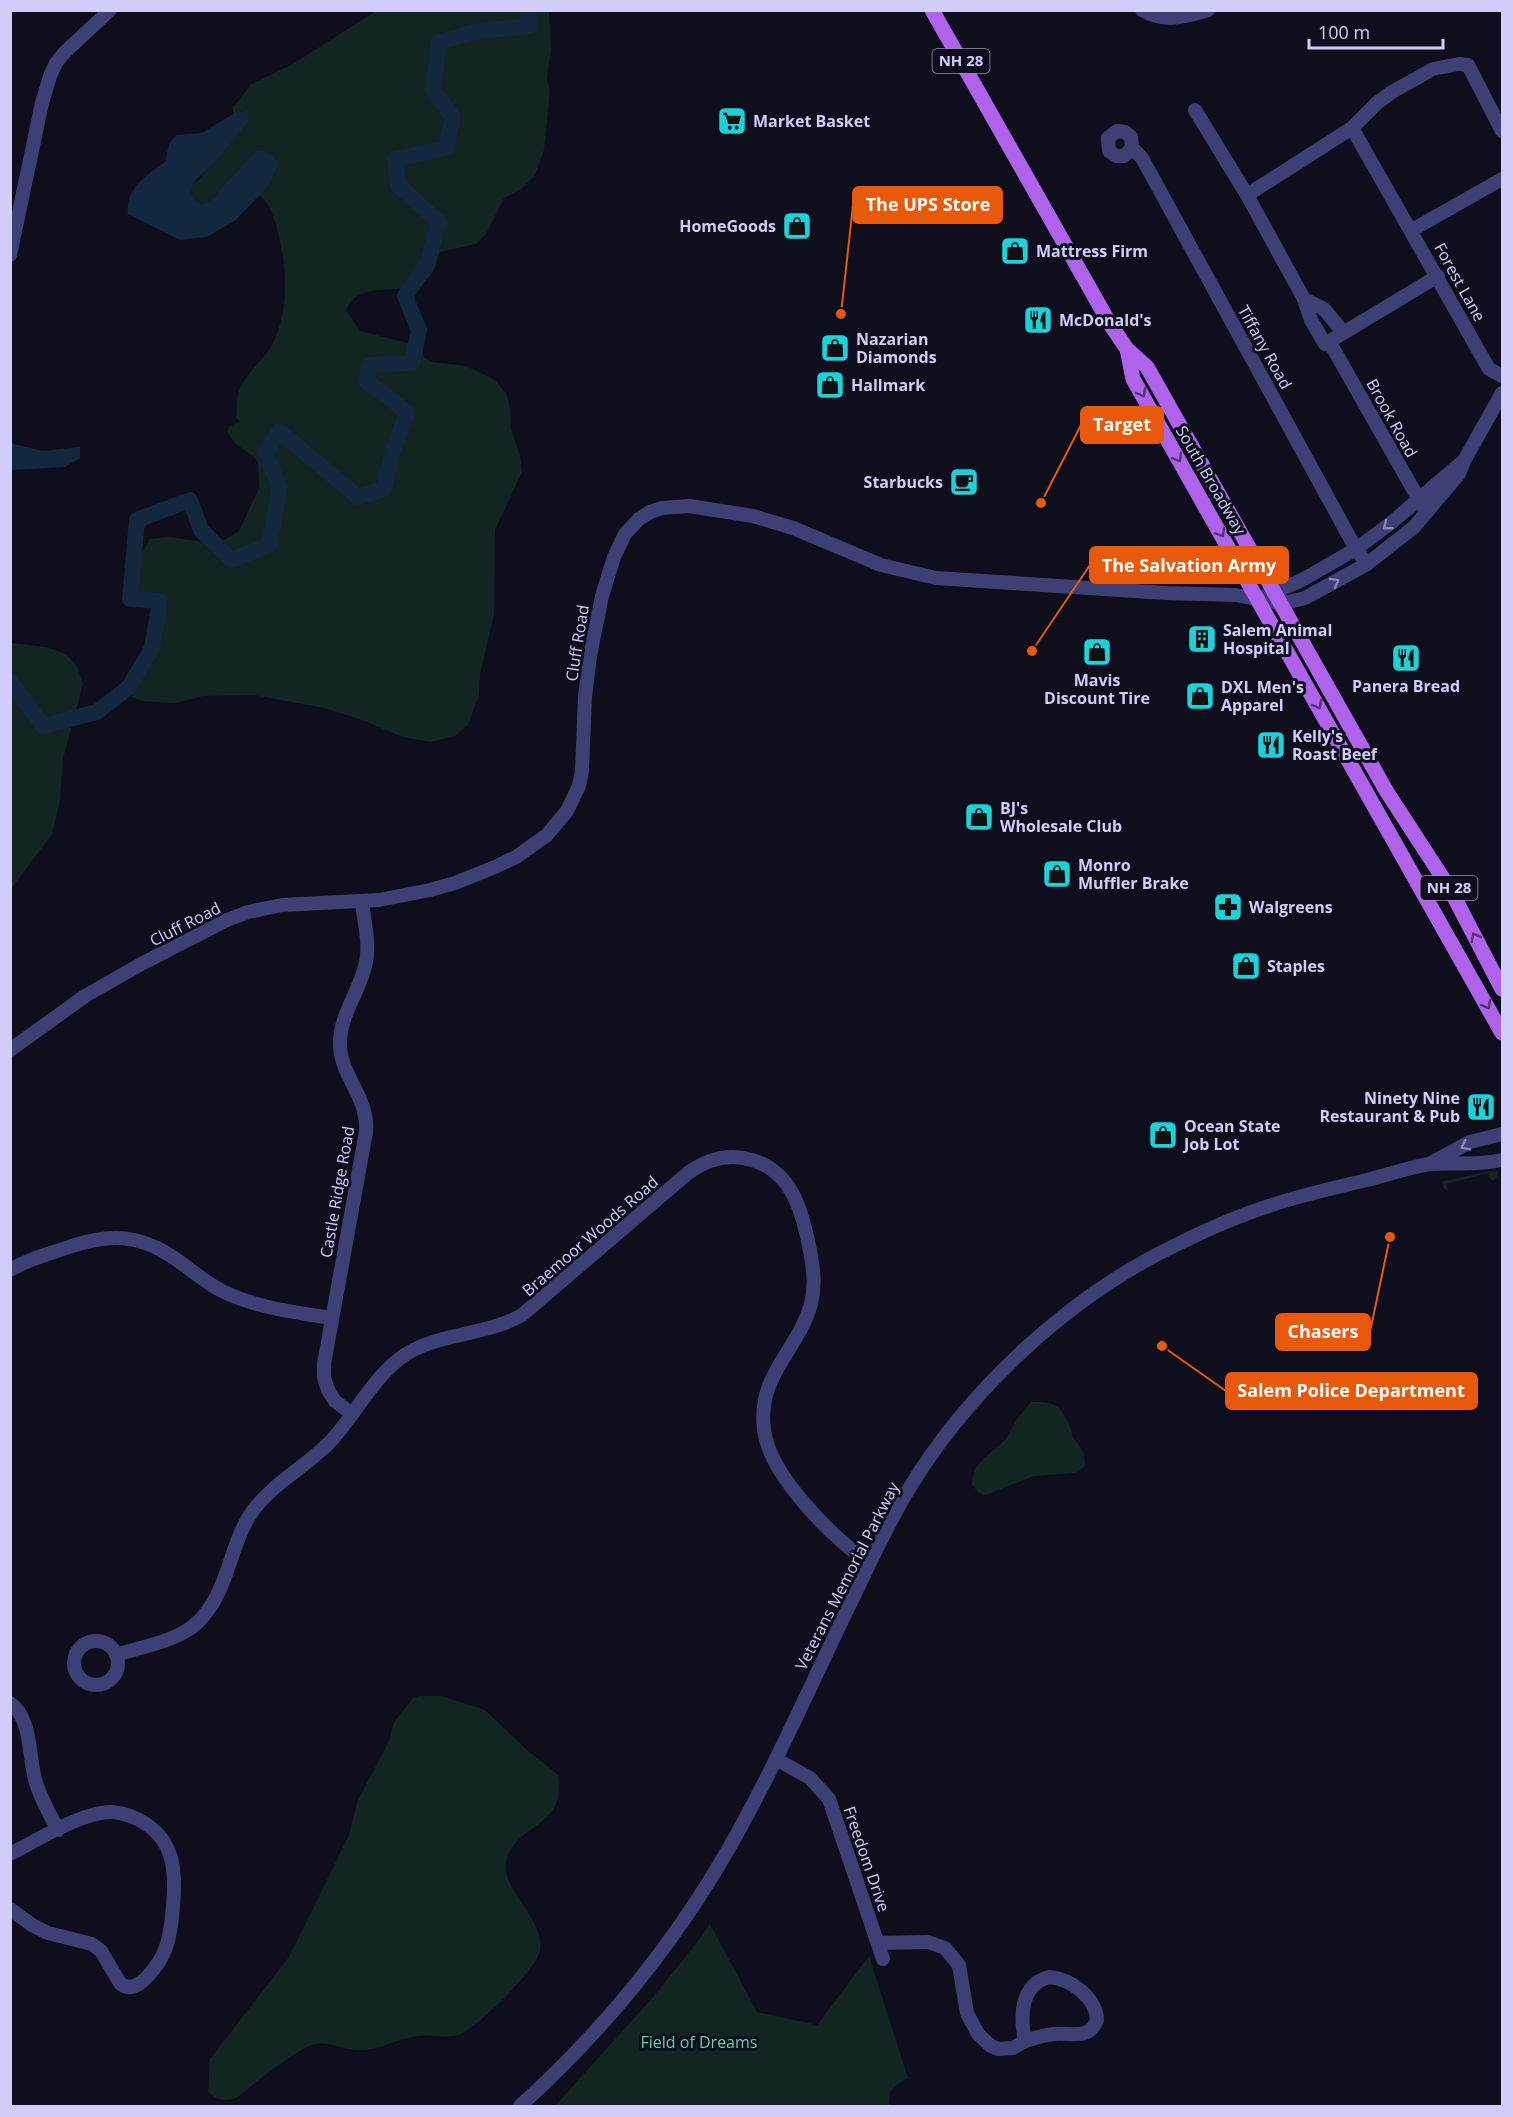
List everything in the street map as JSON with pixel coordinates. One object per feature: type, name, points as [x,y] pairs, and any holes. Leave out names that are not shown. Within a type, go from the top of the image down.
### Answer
[{"type":"main road","name":"South Broadway","points":[[932,10],[1110,324],[1127,349],[1147,367],[1387,792],[1450,889],[1503,989]]},
{"type":"main road","name":"South Broadway","points":[[1127,349],[1133,379],[1503,1033]]},
{"type":"street","points":[[87,10],[94,24]]},
{"type":"street","points":[[10,255],[42,103],[50,76],[63,53],[110,10]]},
{"type":"street","points":[[1142,10],[1155,16],[1171,18],[1208,10]]},
{"type":"street","points":[[1247,195],[1352,128],[1377,103],[1392,92],[1433,69],[1459,64],[1468,66],[1503,131]]},
{"type":"street","name":"Brook Road","points":[[1195,110],[1247,195],[1304,299],[1311,320],[1327,342],[1427,512]]},
{"type":"street","name":"Forest Lane","points":[[1352,128],[1489,369],[1503,376]]},
{"type":"street","name":"Tiffany Road","points":[[1132,148],[1142,158],[1366,564]]},
{"type":"street","points":[[1412,230],[1503,179]]},
{"type":"street","points":[[1327,342],[1438,276]]},
{"type":"street","points":[[1304,299],[1324,309],[1343,332]]},
{"type":"street","points":[[1277,597],[1305,598],[1366,564],[1407,533],[1459,474],[1464,461],[1503,393]]},
{"type":"street","points":[[1277,597],[1356,549],[1391,523],[1464,461]]},
{"type":"street","name":"Cluff Road","points":[[10,1050],[85,996],[227,920],[248,912],[282,905],[362,902],[421,892],[472,877],[516,857],[547,835],[559,822],[574,799],[579,786],[590,656],[602,596],[614,557],[619,542],[630,527],[650,512],[662,508],[689,506],[753,516],[793,528],[881,565],[936,578],[1165,593],[1236,595],[1259,599],[1277,597]]},
{"type":"street","name":"Castle Ridge Road","points":[[352,1413],[331,1396],[324,1377],[324,1364],[366,1132],[365,1109],[343,1061],[340,1046],[343,1025],[366,961],[362,902]]},
{"type":"street","name":"Veterans Memorial Parkway","points":[[1430,1164],[1470,1142],[1503,1134]]},
{"type":"street","name":"Braemoor Woods Road","points":[[116,1655],[166,1640],[199,1622],[207,1614],[218,1595],[241,1532],[253,1510],[277,1484],[330,1442],[382,1375],[400,1359],[435,1342],[503,1324],[530,1310],[598,1248],[696,1167],[705,1162],[725,1158],[737,1157],[750,1160],[772,1169],[781,1176],[793,1192],[804,1223],[814,1271],[813,1295],[807,1316],[776,1368],[768,1388],[764,1417],[767,1445],[778,1469],[792,1488],[836,1538],[869,1563]]},
{"type":"street","name":"Veterans Memorial Parkway","points":[[520,2106],[591,2035],[658,1956],[694,1905],[727,1852],[776,1759],[869,1563],[909,1489],[936,1447],[953,1426],[1038,1338],[1075,1308],[1146,1261],[1220,1225],[1287,1200],[1430,1164],[1482,1164],[1503,1160]]},
{"type":"street","points":[[10,1270],[30,1260],[86,1241],[105,1237],[131,1239],[156,1247],[207,1282],[236,1297],[265,1306],[331,1318]]},
{"type":"street","points":[[10,1703],[20,1712],[25,1723],[36,1784],[58,1830]]},
{"type":"street","name":"Freedom Drive","points":[[776,1759],[810,1778],[829,1799],[883,1959]]},
{"type":"street","points":[[10,1854],[78,1820],[109,1812],[123,1813],[138,1819],[162,1838],[172,1857],[174,1897],[168,1944],[160,1962],[137,1986],[124,1987],[101,1951],[92,1944],[48,1933],[10,1909]]},
{"type":"street","points":[[878,1943],[928,1942],[945,1948],[959,1965],[967,2013],[978,2034],[998,2049],[1013,2048],[1025,2041],[1055,2034],[1084,2034],[1091,2031],[1095,2025],[1097,2012],[1081,1991],[1068,1981],[1049,1977],[1043,1979],[1031,1990],[1023,2006],[1022,2026],[1025,2041]]},
{"type":"green space","points":[[376,11],[549,11],[551,49],[547,78],[550,92],[544,150],[535,175],[521,189],[504,198],[486,234],[476,244],[440,252],[431,275],[418,284],[406,288],[361,294],[346,310],[360,331],[411,344],[423,351],[424,357],[432,362],[466,366],[495,380],[506,393],[510,408],[511,429],[520,456],[522,472],[495,530],[494,614],[480,675],[479,695],[468,725],[455,736],[430,742],[403,737],[362,720],[324,708],[254,695],[203,696],[175,703],[142,701],[132,697],[137,684],[154,660],[159,646],[160,631],[154,612],[128,591],[127,579],[150,539],[169,537],[218,544],[239,531],[259,488],[258,463],[254,457],[236,444],[227,432],[230,426],[240,421],[236,418],[239,389],[274,341],[284,302],[285,275],[279,236],[269,208],[259,195],[269,185],[220,189],[216,197],[203,204],[196,202],[191,193],[194,182],[200,178],[247,110],[233,114],[233,106],[250,85],[293,64]]},
{"type":"green space","points":[[11,643],[46,647],[66,654],[77,666],[83,684],[63,759],[60,801],[52,834],[11,889]]},
{"type":"green space","points":[[1498,1171],[1494,1180],[1491,1180],[1488,1173],[1447,1184],[1448,1192],[1443,1187],[1443,1181]]},
{"type":"green space","points":[[1031,1402],[1053,1404],[1064,1414],[1073,1438],[1083,1451],[1085,1466],[1075,1473],[1034,1476],[986,1495],[979,1493],[972,1485],[974,1470],[1006,1439],[1017,1419]]},
{"type":"green space","points":[[441,1696],[485,1710],[527,1750],[558,1775],[559,1787],[555,1806],[543,1821],[513,1846],[508,1853],[506,1863],[511,1885],[531,1917],[540,1939],[540,1951],[536,1960],[507,1995],[482,2019],[463,2033],[453,2036],[410,2037],[364,2050],[326,2044],[313,2045],[280,2064],[236,2098],[223,2100],[216,2098],[208,2092],[210,2059],[289,1957],[349,1835],[357,1802],[389,1741],[394,1722],[413,1698]]},
{"type":"green space","name":"Field of Dreams","points":[[710,1924],[757,2012],[817,2025],[869,1956],[908,2078],[893,2089],[889,2106],[555,2106],[654,1996]]},
{"type":"water","points":[[247,110],[249,121],[219,157],[194,182],[191,193],[196,202],[203,204],[216,197],[220,189],[257,151],[270,154],[278,165],[269,185],[236,220],[207,237],[180,240],[128,214],[128,205],[133,190],[165,162],[169,144],[176,135],[202,133],[233,114]]},
{"type":"water","points":[[11,443],[42,451],[80,447],[80,458],[65,467],[11,470]]},
{"type":"waterway","points":[[10,681],[43,726],[97,712],[129,687],[152,648],[160,601],[130,599],[137,520],[190,500],[201,530],[231,560],[269,545],[280,489],[266,453],[279,431],[358,497],[384,489],[392,453],[407,413],[366,381],[370,365],[412,363],[419,330],[405,296],[427,264],[439,222],[398,185],[395,159],[446,148],[453,117],[433,90],[439,42],[479,31],[529,26],[528,10]]},
{"type":"place","name":"Market Basket","points":[[732,121]]},
{"type":"place","name":"HomeGoods","points":[[797,226]]},
{"type":"place","name":"Mattress Firm","points":[[1015,251]]},
{"type":"place","name":"The UPS Store","points":[[841,314]]},
{"type":"place","name":"McDonald's","points":[[1038,320]]},
{"type":"place","name":"Nazarian Diamonds","points":[[835,348]]},
{"type":"place","name":"Hallmark","points":[[830,385]]},
{"type":"place","name":"Starbucks","points":[[964,482]]},
{"type":"place","name":"Target","points":[[1041,503]]},
{"type":"place","name":"Salem Animal Hospital","points":[[1202,639]]},
{"type":"place","name":"The Salvation Army","points":[[1032,651]]},
{"type":"place","name":"Mavis Discount Tire","points":[[1097,652]]},
{"type":"place","name":"Panera Bread","points":[[1406,658]]},
{"type":"place","name":"DXL Men's Apparel","points":[[1200,696]]},
{"type":"place","name":"Kelly's Roast Beef","points":[[1271,745]]},
{"type":"place","name":"BJ's Wholesale Club","points":[[979,817]]},
{"type":"place","name":"Monro Muffler Brake","points":[[1057,874]]},
{"type":"place","name":"Walgreens","points":[[1228,907]]},
{"type":"place","name":"Staples","points":[[1246,966]]},
{"type":"place","name":"Ninety Nine Restaurant & Pub","points":[[1481,1107]]},
{"type":"place","name":"Ocean State Job Lot","points":[[1163,1135]]},
{"type":"place","name":"Chasers","points":[[1390,1237]]},
{"type":"place","name":"Salem Police Department","points":[[1162,1346]]}]
